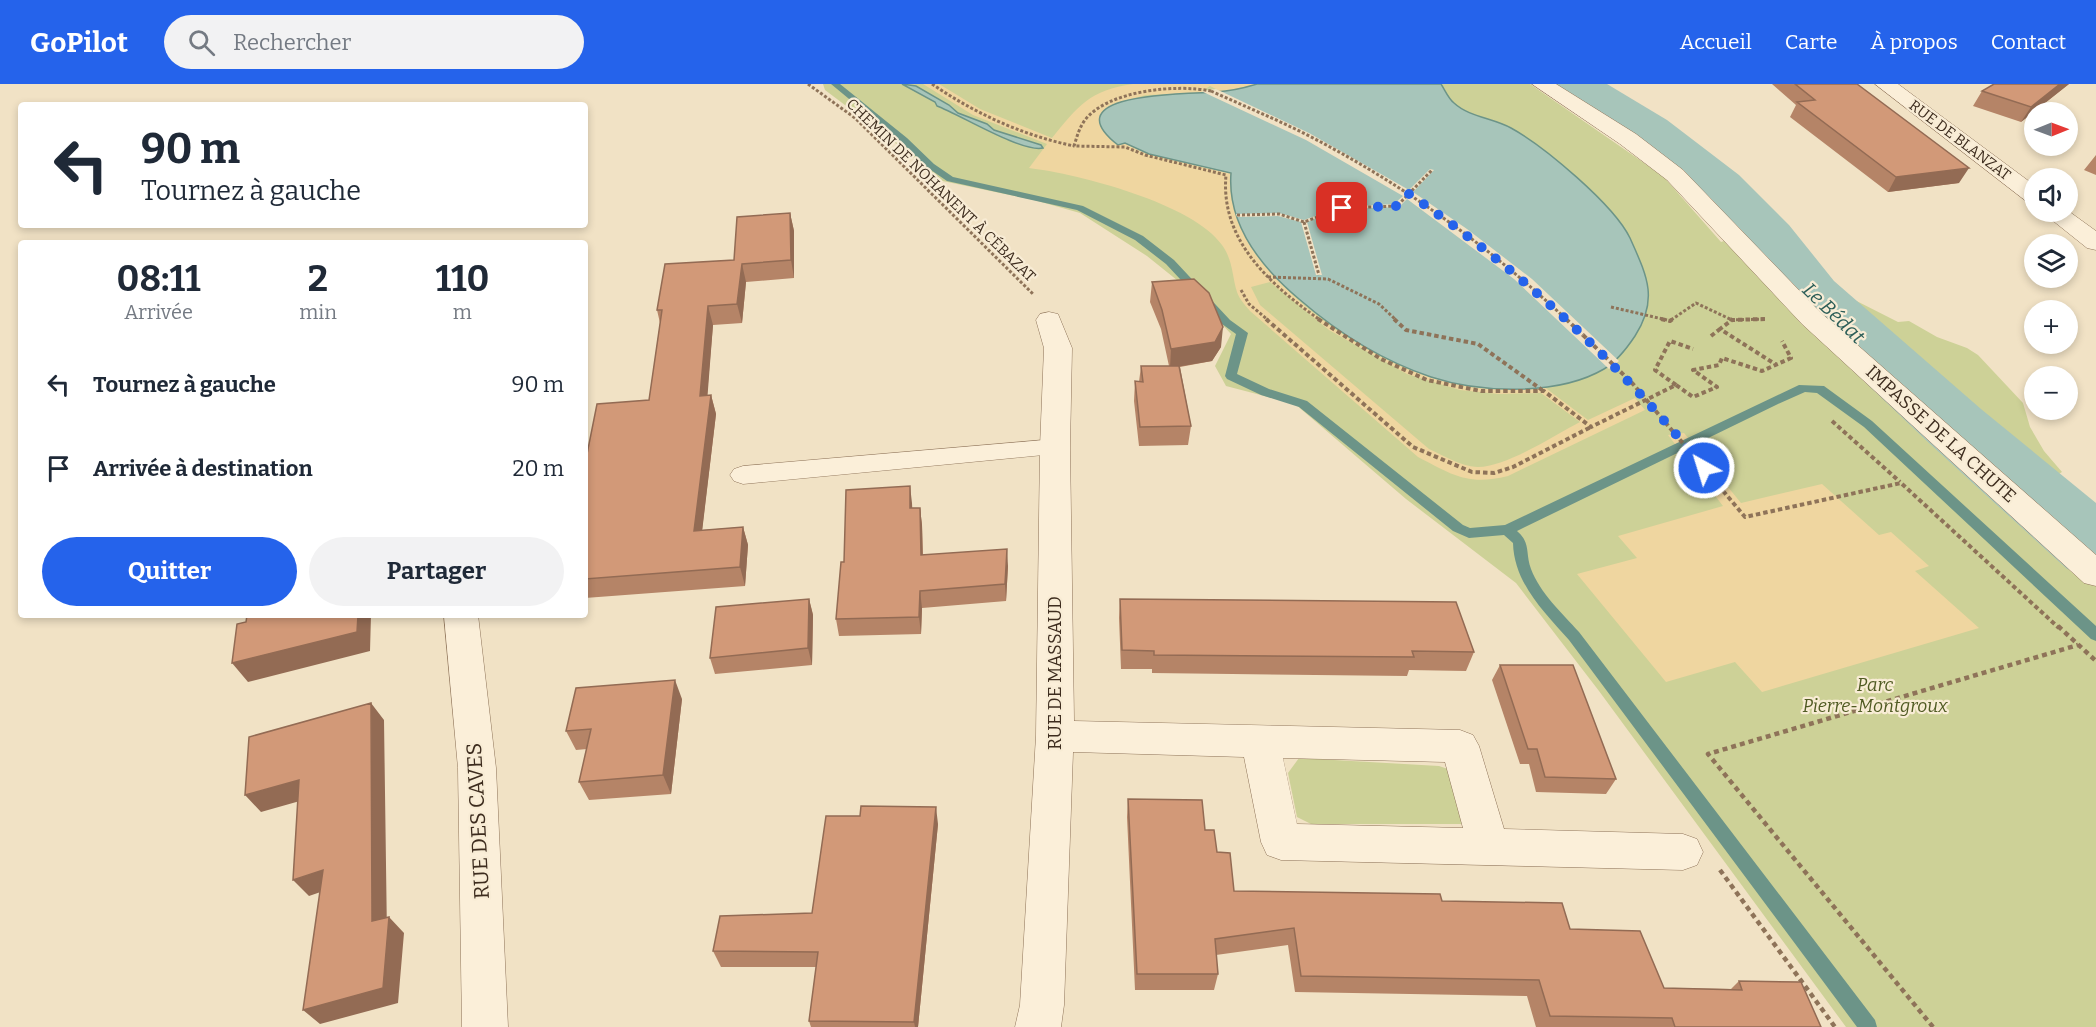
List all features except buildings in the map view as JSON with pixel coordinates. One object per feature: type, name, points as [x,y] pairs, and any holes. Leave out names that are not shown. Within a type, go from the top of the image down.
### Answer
[{"type":"street","name":"IMPASSE DE LA CHUTE","points":[[1542,84],[1628,139],[1675,175],[1811,318],[2096,574]]},
{"type":"street","name":"RUE DE BLANZAT","points":[[1885,84],[2024,188]]},
{"type":"street","points":[[2068,222],[2096,243]]},
{"type":"street","name":"RUE DE MASSAUD","points":[[1038,1027],[1043,993],[1055,736],[1055,447],[1059,348],[1049,320]]},
{"type":"street","name":"RUE DES CAVES","points":[[461,618],[477,768],[485,1027]]},
{"type":"street","points":[[1055,736],[1460,746],[1489,849]]},
{"type":"street","points":[[1260,740],[1281,842],[1489,849],[1683,852]]},
{"type":"lane","points":[[743,475],[1055,447]]},
{"type":"path","name":"CHEMIN DE NOHANENT À CÉBAZAT","points":[[808,84],[855,118],[980,238],[1030,289],[1049,320]]},
{"type":"path","points":[[932,84],[973,110],[1015,129],[1074,146],[1125,147],[1145,155],[1226,175],[1224,190],[1230,218],[1244,250],[1268,277],[1332,330],[1403,370],[1440,383],[1474,390],[1543,391]]},
{"type":"path","points":[[1074,146],[1083,122],[1092,112],[1113,99],[1143,91],[1202,88],[1211,91],[1314,139],[1409,194],[1451,223],[1519,276],[1616,366],[1746,517],[1901,483]]},
{"type":"path","points":[[1237,215],[1279,214],[1304,222],[1342,208],[1397,206],[1432,170]]},
{"type":"path","points":[[1304,222],[1319,275]]},
{"type":"path","points":[[1268,277],[1328,279],[1380,304],[1406,330],[1478,344],[1591,428]]},
{"type":"path","points":[[1241,290],[1249,304],[1413,447],[1472,472],[1494,473],[1513,467],[1676,385]]},
{"type":"path","points":[[1611,307],[1670,321],[1696,303],[1732,320],[1776,318]]},
{"type":"path","points":[[1711,336],[1732,320]]},
{"type":"path","points":[[1720,329],[1776,365]]},
{"type":"path","points":[[1693,350],[1670,341],[1655,370],[1693,397],[1717,387],[1693,370],[1719,365],[1722,358],[1762,370],[1791,358],[1780,338]]},
{"type":"path","points":[[1832,421],[2096,661]]},
{"type":"path","points":[[1933,1027],[1707,754],[2078,645]]},
{"type":"path","points":[[1683,852],[1706,851],[1835,1027]]},
{"type":"green space","name":"Parc Pierre-Montgroux","points":[[823,84],[1530,84],[1663,176],[1721,242],[1746,234],[1809,265],[1827,286],[1898,322],[1909,321],[1937,337],[1967,348],[1978,355],[2023,403],[2024,420],[2028,420],[2044,451],[2062,472],[2045,482],[2033,483],[2052,506],[2096,541],[2096,1027],[1846,1027],[1599,691],[1516,583],[1406,499],[1295,404],[1226,386],[1215,366],[1231,334],[1193,293],[1147,256],[1080,213],[1034,200],[933,179],[910,154],[825,90]]},
{"type":"green space","points":[[1299,758],[1439,766],[1451,770],[1465,824],[1311,824],[1297,817],[1288,773]]},
{"type":"sand","points":[[923,84],[939,84],[980,109],[1052,138],[1078,108],[1106,90],[1133,84],[1257,84],[1222,92],[1210,86],[1202,91],[1204,93],[1146,95],[1123,101],[1100,125],[1108,137],[1118,145],[1125,143],[1137,149],[1231,173],[1234,207],[1249,241],[1271,272],[1300,302],[1333,328],[1368,350],[1402,367],[1448,381],[1502,388],[1543,386],[1588,420],[1635,398],[1645,410],[1508,476],[1482,480],[1451,474],[1418,457],[1250,311],[1238,295],[1226,251],[1208,230],[1162,204],[1134,193],[1076,177],[1029,168],[1047,144],[973,115]],"holes":[[[1270,282],[1329,330],[1407,374],[1460,390],[1499,394],[1541,393],[1580,422],[1530,450],[1501,462],[1477,467],[1459,463],[1429,449],[1260,305],[1251,287]]]},
{"type":"sand","points":[[1684,433],[1741,503],[1822,484],[1879,535],[1891,532],[1929,566],[1915,571],[1979,628],[1762,692],[1735,662],[1666,682],[1577,574],[1637,558],[1618,536],[1723,506],[1668,435]]},
{"type":"water","points":[[902,84],[916,86],[949,105],[958,113],[987,124],[994,130],[1041,145],[1043,148],[1033,148],[1006,139],[937,106],[935,102]]},
{"type":"water","points":[[1257,84],[1441,84],[1450,99],[1460,108],[1511,128],[1525,137],[1559,162],[1594,193],[1622,225],[1630,238],[1643,270],[1648,296],[1646,314],[1635,336],[1613,363],[1604,369],[1585,378],[1542,388],[1495,389],[1472,386],[1431,377],[1395,363],[1329,323],[1285,287],[1272,273],[1249,244],[1241,227],[1231,192],[1231,173],[1149,154],[1125,143],[1118,145],[1101,127],[1101,114],[1113,105],[1133,99],[1157,95],[1227,91]]},
{"type":"pier","points":[[1216,89],[1309,133],[1409,190],[1430,169],[1434,170],[1413,192],[1467,229],[1532,279],[1619,361],[1609,369],[1514,279],[1407,199],[1399,207],[1343,209],[1307,222],[1322,275],[1316,275],[1301,222],[1278,216],[1237,217],[1236,214],[1279,213],[1304,220],[1340,207],[1394,204],[1403,196],[1306,140],[1201,91]]},
{"type":"waterway","points":[[835,84],[904,140],[931,166],[950,179],[1080,208],[1139,238],[1170,262],[1226,322],[1242,333],[1231,376],[1265,392],[1303,404],[1458,528],[1469,533],[1507,530]]},
{"type":"waterway","name":"Le Bédat","points":[[1571,84],[1648,132],[1718,187],[1767,238],[1811,295],[1955,426],[2096,548]]},
{"type":"waterway","points":[[1507,530],[1774,401],[1803,388],[1820,389],[1868,424],[2096,635]]},
{"type":"waterway","points":[[1507,530],[1520,541],[1520,555],[1524,568],[1537,592],[1574,636],[1868,1027]]},
{"type":"route","points":[[1342,208],[1397,206],[1409,194],[1451,223],[1519,276],[1616,366],[1704,468]]}]
